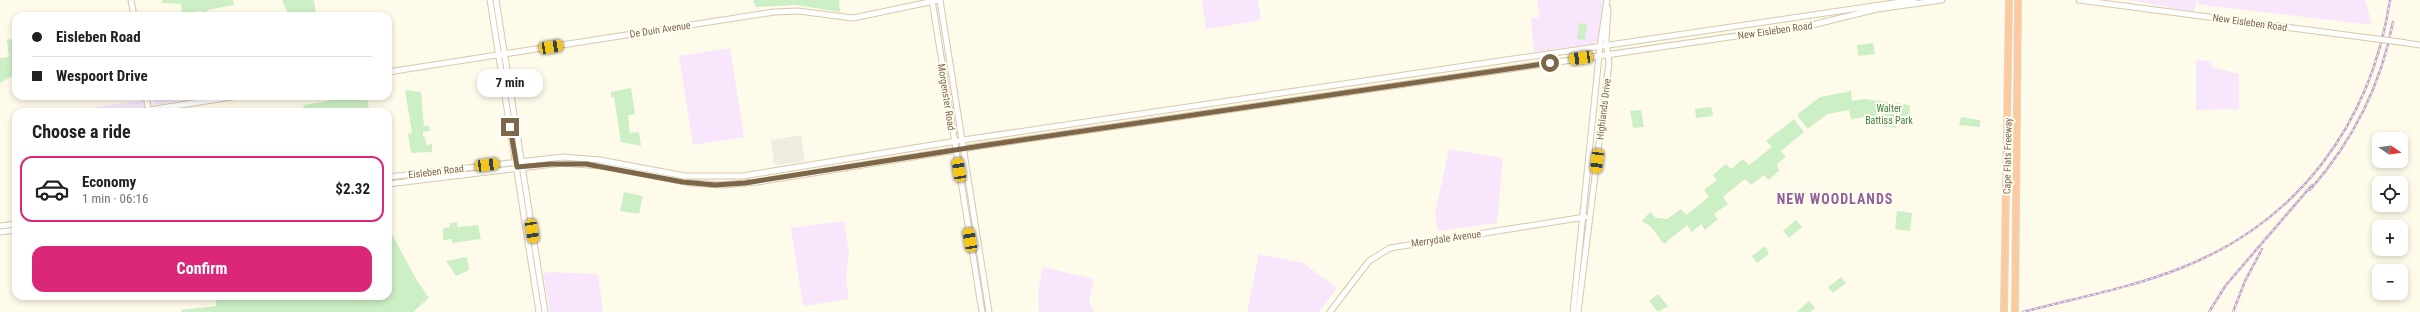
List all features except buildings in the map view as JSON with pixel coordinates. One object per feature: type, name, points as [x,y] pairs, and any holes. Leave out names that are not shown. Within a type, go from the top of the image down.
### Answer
[{"type":"highway","name":"Cape Flats Freeway","points":[[2004,312],[2009,0]]},
{"type":"highway","name":"Cape Flats Freeway","points":[[2015,311],[2018,0]]},
{"type":"main road","points":[[131,0],[133,12]]},
{"type":"main road","points":[[490,0],[501,55],[545,312]]},
{"type":"main road","points":[[496,0],[501,55]]},
{"type":"main road","name":"De Duin Avenue","points":[[392,71],[774,12],[798,11],[853,18],[940,0]]},
{"type":"main road","name":"Morgenster Road","points":[[940,0],[989,312]]},
{"type":"main road","name":"New Eisleben Road","points":[[1600,46],[1914,0]]},
{"type":"main road","name":"New Eisleben Road","points":[[1600,56],[1812,25],[1877,9],[1942,0]]},
{"type":"main road","name":"New Eisleben Road","points":[[2079,0],[2420,45]]},
{"type":"main road","name":"Morgenster Road","points":[[932,1],[982,312]]},
{"type":"main road","name":"Highlands Drive","points":[[1578,312],[1608,55],[1607,1]]},
{"type":"main road","name":"Highlands Drive","points":[[1573,312],[1584,217],[1600,46],[1607,1]]},
{"type":"main road","name":"Eisleben Road","points":[[392,183],[552,158],[584,158],[685,176],[731,176],[954,141],[1600,46]]},
{"type":"main road","name":"Eisleben Road","points":[[392,178],[519,164],[562,163],[586,164],[683,182],[734,184],[964,148],[1600,56]]},
{"type":"main road","points":[[167,108],[214,100]]},
{"type":"main road","points":[[519,164],[539,312]]},
{"type":"main road","name":"Merrydale Avenue","points":[[1330,312],[1369,261],[1390,248],[1590,216]]},
{"type":"main road","points":[[0,226],[12,224]]},
{"type":"main road","points":[[0,232],[12,230]]},
{"type":"shaded area","points":[[1202,0],[1258,0],[1261,20],[1206,29]]},
{"type":"shaded area","points":[[1537,0],[1603,0],[1598,40],[1592,44],[1534,52],[1531,18],[1540,17]]},
{"type":"shaded area","points":[[2129,0],[2197,0],[2194,12]]},
{"type":"shaded area","points":[[2198,0],[2365,0],[2372,25],[2211,6],[2197,3]]},
{"type":"shaded area","points":[[730,48],[744,137],[693,145],[679,56]]},
{"type":"shaded area","points":[[2196,60],[2211,61],[2212,67],[2239,74],[2239,109],[2196,110]]},
{"type":"shaded area","points":[[143,100],[144,108],[91,108]]},
{"type":"shaded area","points":[[152,100],[186,100],[154,105]]},
{"type":"shaded area","points":[[801,135],[805,161],[778,165],[774,163],[771,140]]},
{"type":"shaded area","points":[[1449,149],[1503,158],[1497,223],[1438,231],[1435,214]]},
{"type":"shaded area","points":[[844,221],[849,253],[846,278],[849,299],[803,306],[791,228]]},
{"type":"shaded area","points":[[1259,254],[1303,263],[1337,288],[1319,312],[1247,312]]},
{"type":"shaded area","points":[[1043,267],[1094,279],[1089,300],[1094,312],[1039,312],[1038,291]]},
{"type":"shaded area","points":[[543,273],[598,274],[603,312],[550,312]]},
{"type":"green space","points":[[162,0],[233,0],[234,5],[207,10],[207,12],[182,12],[181,4],[162,3]]},
{"type":"green space","points":[[282,0],[314,0],[316,12],[287,12]]},
{"type":"green space","points":[[753,0],[839,0],[840,12],[796,5],[756,7]]},
{"type":"green space","points":[[1579,23],[1587,24],[1585,40],[1577,39]]},
{"type":"green space","points":[[12,39],[12,76],[0,83],[0,58],[9,57],[7,40]]},
{"type":"green space","points":[[1873,43],[1875,54],[1858,56],[1857,45]]},
{"type":"green space","points":[[631,88],[635,114],[628,115],[630,133],[639,132],[641,146],[621,142],[614,97],[611,97],[611,92]]},
{"type":"green space","points":[[405,90],[421,92],[424,126],[429,126],[430,131],[423,132],[423,137],[425,137],[427,145],[432,144],[432,152],[411,153],[408,134],[412,133]]},
{"type":"green space","name":"Walter Battiss Park","points":[[1851,91],[1852,101],[1864,99],[1910,105],[1909,123],[1897,121],[1896,128],[1879,126],[1879,119],[1865,117],[1851,119],[1849,110],[1827,114],[1808,129],[1798,117],[1799,113],[1820,97]]},
{"type":"green space","points":[[368,100],[369,108],[304,108],[303,105],[328,101]]},
{"type":"green space","points":[[1712,108],[1713,116],[1696,118],[1695,109]]},
{"type":"green space","points":[[1641,110],[1644,127],[1633,128],[1630,111]]},
{"type":"green space","points":[[1961,117],[1980,120],[1980,127],[1959,125]]},
{"type":"green space","points":[[1794,119],[1804,132],[1781,151],[1786,157],[1777,164],[1779,171],[1768,180],[1764,175],[1751,185],[1745,179],[1723,197],[1728,204],[1714,214],[1718,219],[1705,230],[1701,224],[1692,232],[1687,225],[1664,244],[1651,227],[1642,221],[1650,212],[1656,218],[1667,219],[1681,209],[1686,215],[1709,197],[1704,190],[1717,180],[1713,175],[1726,164],[1731,169],[1743,159],[1749,165],[1772,147],[1766,141]]},
{"type":"green space","points":[[624,192],[643,196],[639,214],[620,211]]},
{"type":"green space","points":[[1897,211],[1912,213],[1910,231],[1895,229]]},
{"type":"green space","points":[[1796,220],[1802,227],[1789,238],[1783,231]]},
{"type":"green space","points":[[457,222],[458,227],[478,225],[481,239],[452,243],[452,239],[443,240],[443,228],[450,227],[450,223]]},
{"type":"green space","points":[[392,236],[416,279],[429,298],[413,312],[182,312],[181,310],[216,306],[216,300],[392,300]]},
{"type":"green space","points":[[1765,246],[1769,254],[1757,263],[1752,256]]},
{"type":"green space","points":[[467,257],[469,270],[456,276],[446,261]]},
{"type":"green space","points":[[1841,277],[1846,283],[1833,293],[1828,287]]},
{"type":"green space","points":[[1658,294],[1668,306],[1658,312],[1649,301]]},
{"type":"green space","points":[[1809,301],[1815,308],[1810,312],[1797,312]]},
{"type":"railway","points":[[2023,312],[2123,287],[2181,268],[2223,248],[2260,224],[2294,196],[2322,163],[2346,127],[2366,88],[2380,45],[2390,0]]},
{"type":"railway","points":[[2310,190],[2339,152],[2363,112],[2381,68],[2393,22]]},
{"type":"railway","points":[[2209,312],[2226,285],[2312,185]]},
{"type":"railway","points":[[2233,312],[2245,281],[2262,249]]},
{"type":"district","name":"NEW WOODLANDS","points":[[1835,199]]},
{"type":"route","points":[[510,127],[517,167],[562,163],[586,164],[609,167],[683,182],[715,185],[734,184],[757,182],[964,148],[1550,63]]}]
